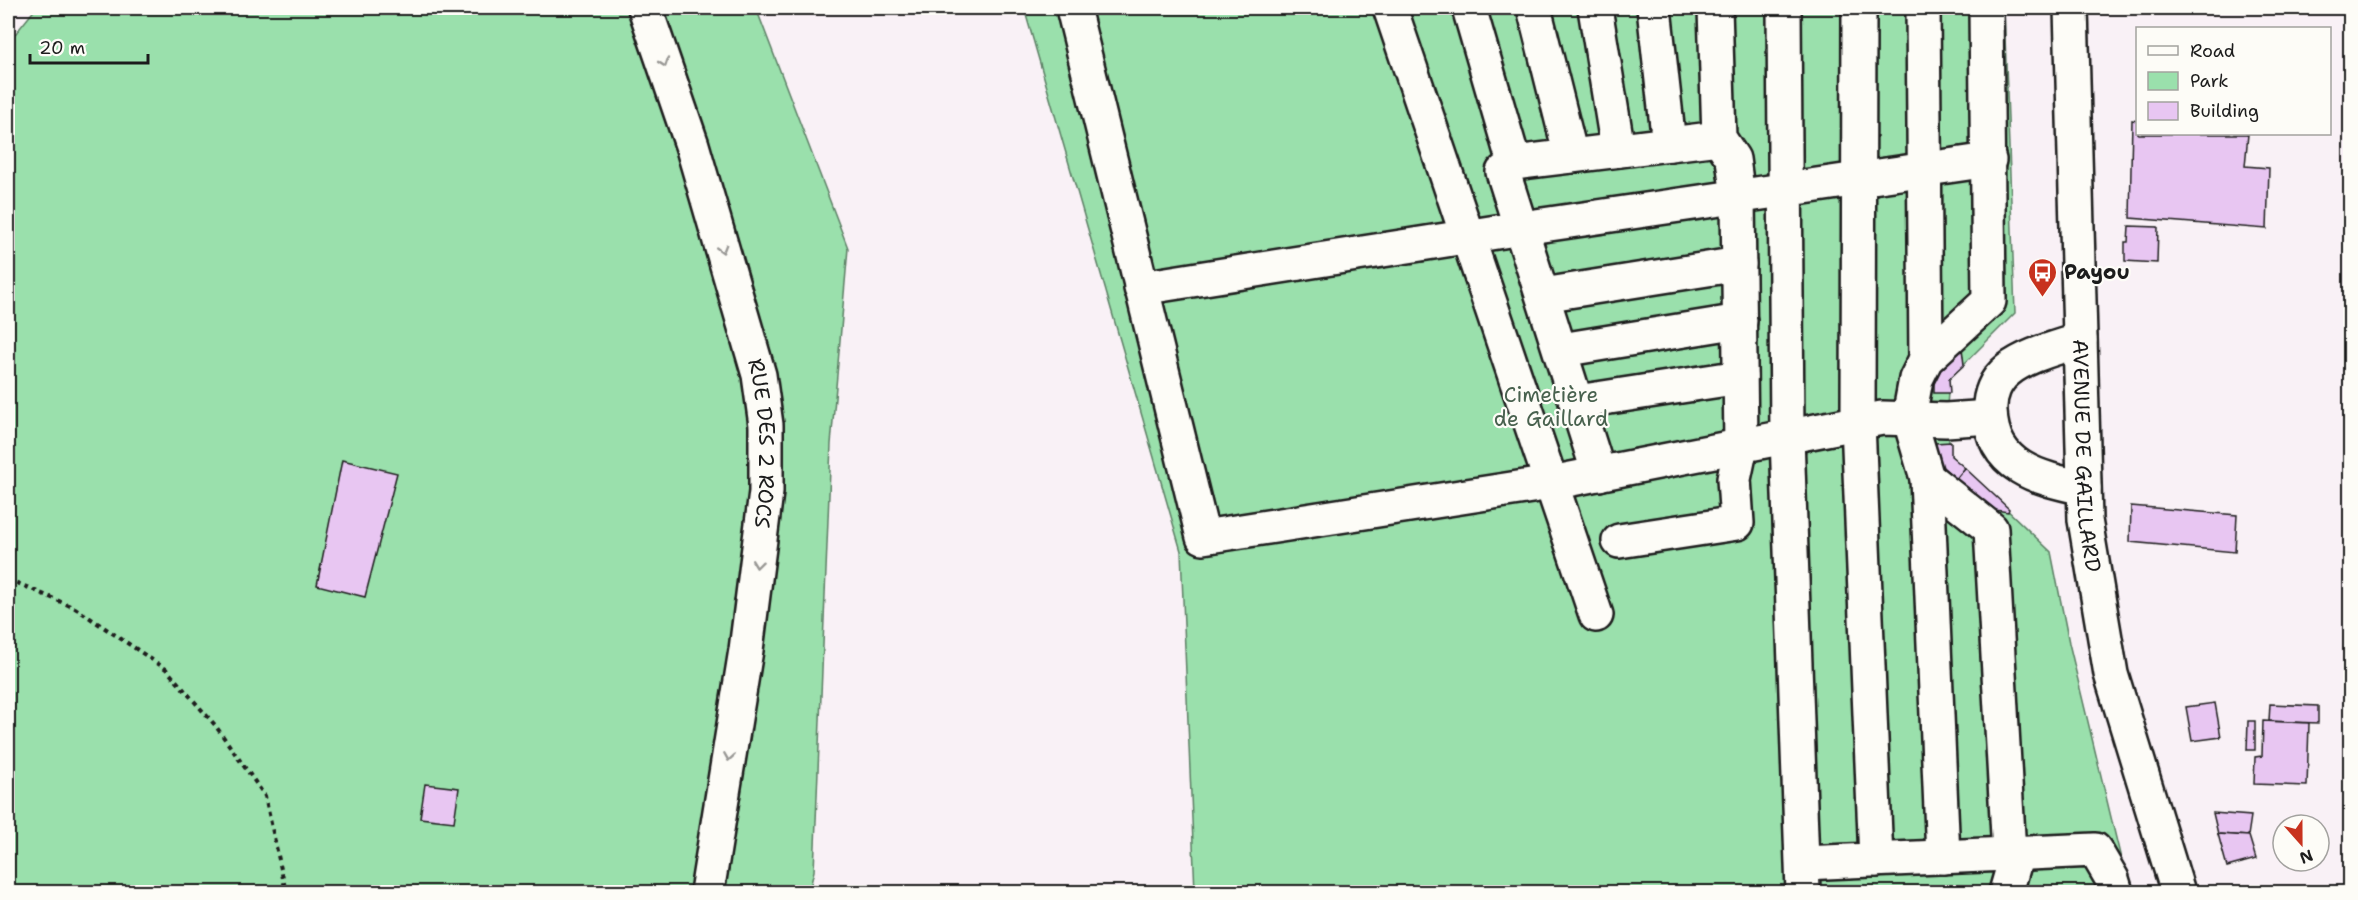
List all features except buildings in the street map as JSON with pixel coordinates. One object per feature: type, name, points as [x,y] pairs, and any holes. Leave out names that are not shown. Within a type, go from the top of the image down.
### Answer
[{"type":"street","name":"RUE DES 2 ROCS","points":[[645,8],[692,145],[759,375],[766,425],[766,492],[746,650],[708,892]]},
{"type":"street","points":[[1073,8],[1203,537],[1551,483],[1882,418],[1909,417],[1946,420],[1990,417]]},
{"type":"street","points":[[1390,8],[1596,615]]},
{"type":"street","points":[[1469,8],[1514,163]]},
{"type":"street","points":[[1534,8],[1571,156]]},
{"type":"street","points":[[1596,8],[1618,150]]},
{"type":"street","points":[[1654,8],[1669,144]]},
{"type":"street","points":[[1619,541],[1737,524],[1734,479],[1742,446],[1738,197],[1733,159],[1719,138],[1715,8]]},
{"type":"street","points":[[1784,8],[1787,437],[1803,878],[1876,860],[2095,850],[2112,879],[2116,892]]},
{"type":"street","points":[[1859,8],[1858,423],[1876,860]]},
{"type":"street","points":[[1923,8],[1926,359]]},
{"type":"street","points":[[1943,857],[1927,478],[1909,417],[1916,379],[1926,359],[1989,301],[1986,8]]},
{"type":"street","name":"AVENUE DE GAILLARD","points":[[2071,8],[2085,520],[2111,674],[2178,892]]},
{"type":"street","points":[[1599,474],[1503,172],[1514,163],[1719,138]]},
{"type":"street","points":[[1141,288],[1467,236],[1989,160]]},
{"type":"street","points":[[1543,295],[1739,264]]},
{"type":"street","points":[[1561,350],[1740,321]]},
{"type":"street","points":[[2080,340],[2007,370],[1995,386],[1990,400],[1990,417],[2000,447],[2018,466],[2052,481],[2084,488]]},
{"type":"street","points":[[1577,402],[1740,377]]},
{"type":"street","points":[[1927,478],[1991,530],[2013,854],[2006,892]]},
{"type":"path","points":[[8,579],[75,608],[166,669],[214,726],[265,796],[286,892]]},
{"type":"green space","points":[[36,8],[756,8],[848,248],[831,444],[814,871],[809,892],[8,892],[8,43]]},
{"type":"green space","name":"Cimetière de Gaillard","points":[[1024,8],[2004,8],[2015,313],[1949,379],[1946,420],[1951,456],[2051,552],[2069,643],[2129,892],[1195,892],[1181,551]]},
{"type":"place","name":"Payou","points":[[2043,298]]}]
